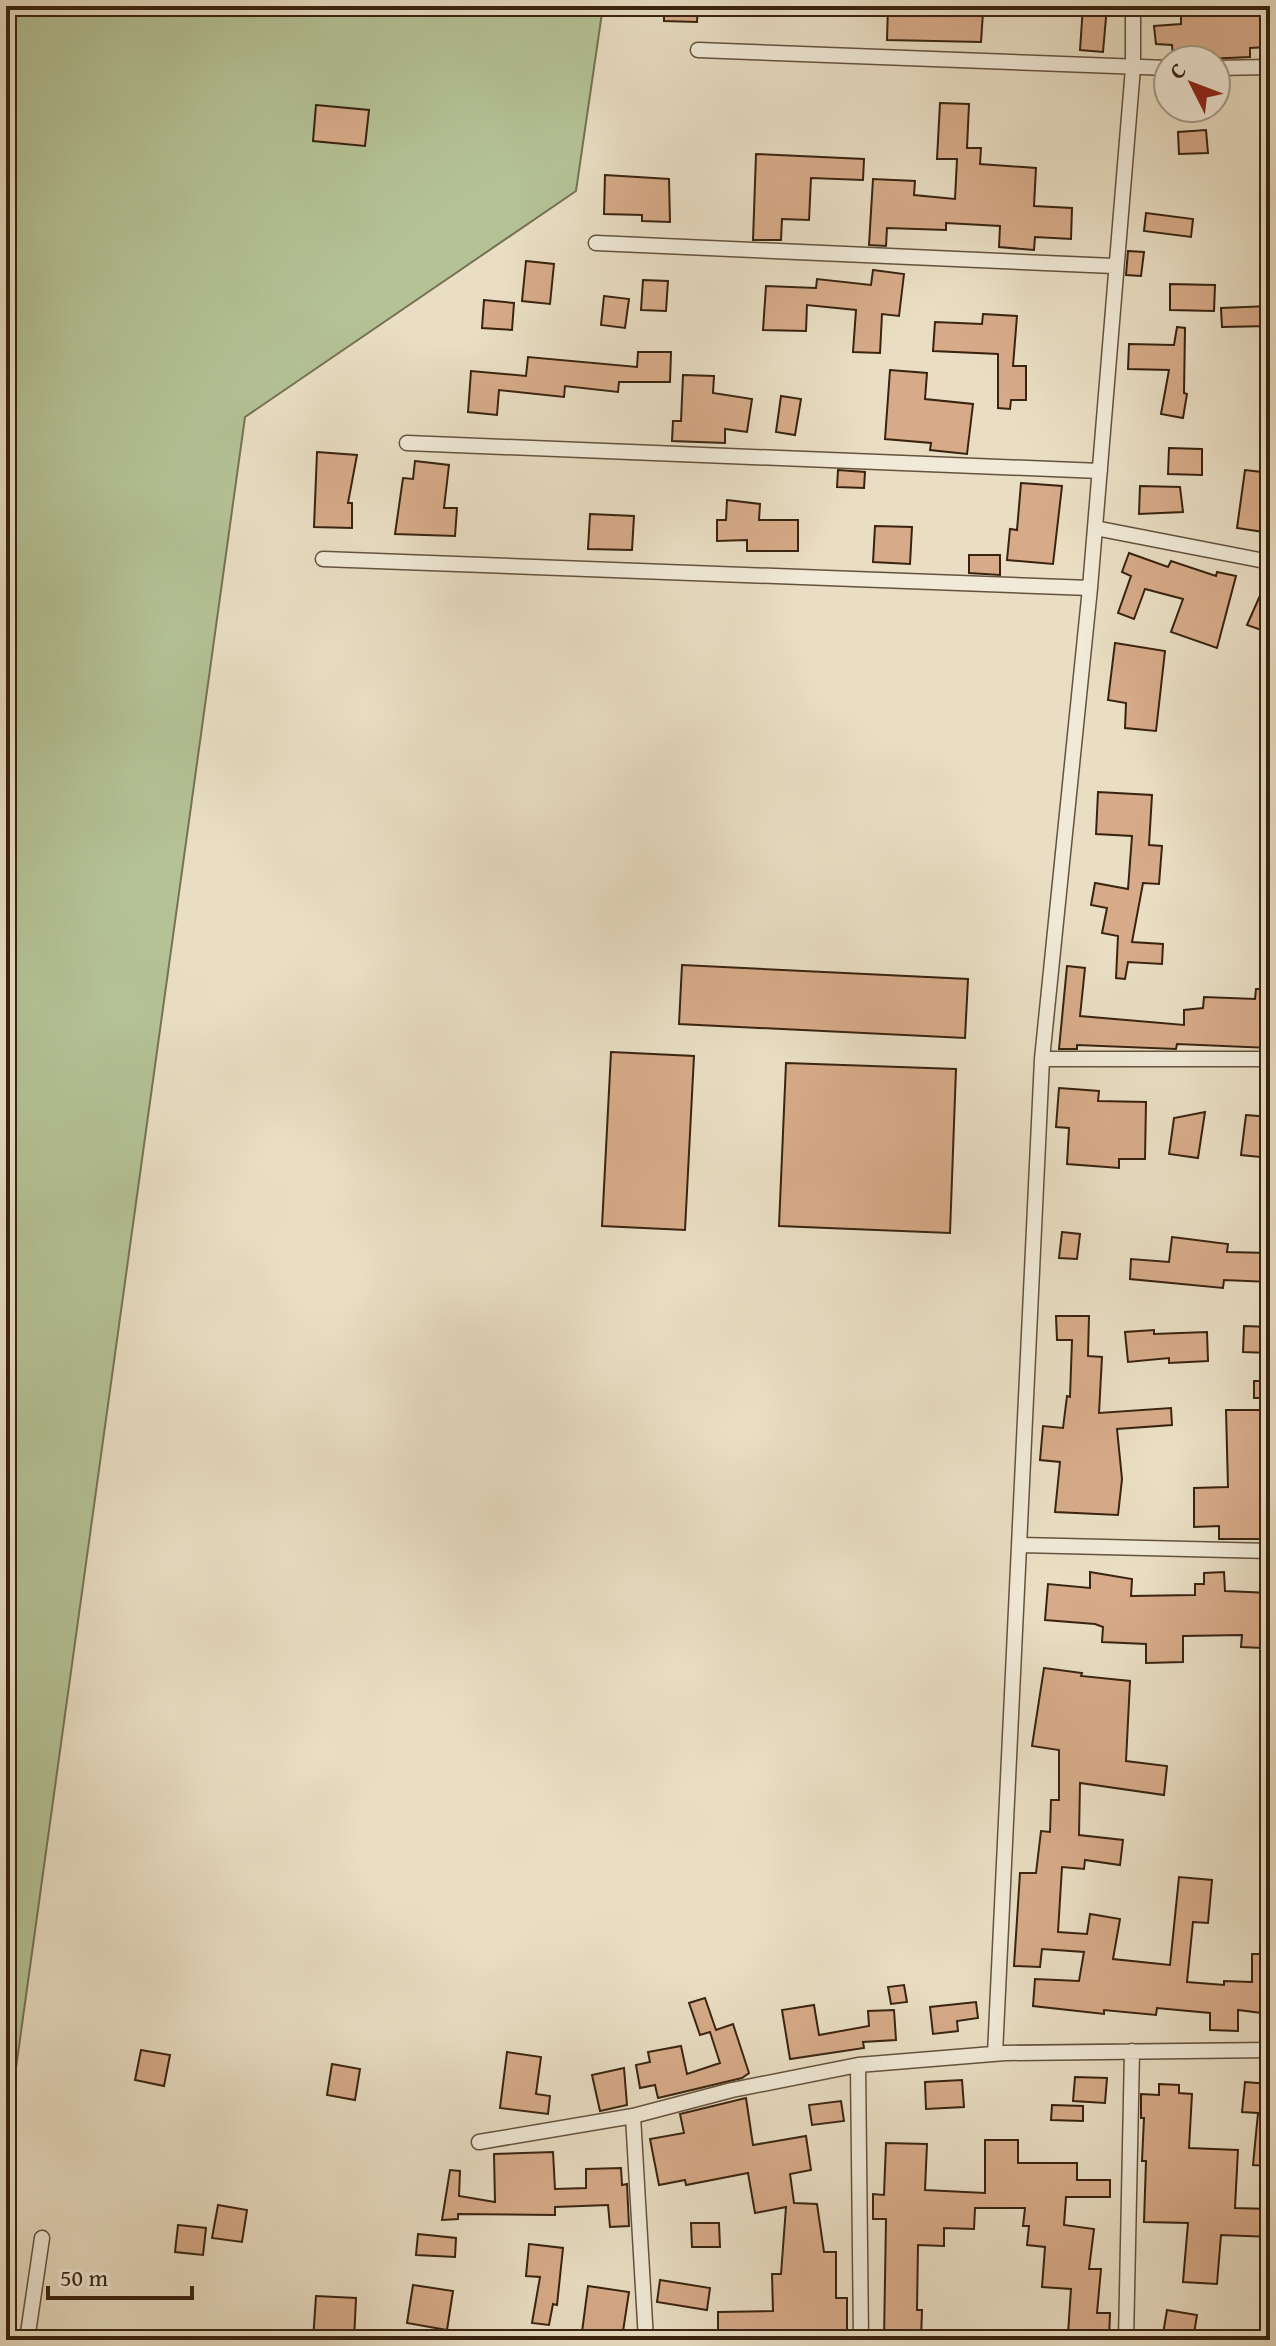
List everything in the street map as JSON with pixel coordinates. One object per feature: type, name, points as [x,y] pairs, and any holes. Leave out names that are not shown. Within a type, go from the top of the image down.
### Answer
[{"type":"street","points":[[995,2054],[1042,1059],[1090,588],[1114,266],[1133,68],[1133,6]]},
{"type":"street","points":[[698,50],[1152,68]]},
{"type":"street","points":[[1232,68],[1270,67]]},
{"type":"street","points":[[596,243],[1114,266]]},
{"type":"street","points":[[407,443],[1100,471]]},
{"type":"street","points":[[1095,528],[1270,562]]},
{"type":"street","points":[[323,559],[1090,588]]},
{"type":"street","points":[[1042,1059],[1270,1059]]},
{"type":"street","points":[[1021,1545],[1270,1551]]},
{"type":"street","points":[[479,2142],[633,2116],[732,2090],[858,2065],[995,2054],[1270,2050]]},
{"type":"street","points":[[1126,2340],[1132,2051]]},
{"type":"street","points":[[858,2065],[861,2340]]},
{"type":"street","points":[[633,2116],[646,2340]]},
{"type":"street","points":[[27,2340],[42,2238]]},
{"type":"green space","points":[[6,6],[603,6],[576,191],[245,417],[6,2140]]},
{"type":"building","points":[[664,6],[698,6],[697,22],[664,21]]},
{"type":"building","points":[[888,6],[972,6],[971,12],[983,12],[981,42],[887,40]]},
{"type":"building","points":[[1083,6],[1107,6],[1103,52],[1080,50]]},
{"type":"building","points":[[1181,6],[1267,6],[1268,47],[1250,48],[1250,57],[1232,58],[1232,44],[1156,44],[1154,26],[1181,24]]},
{"type":"building","points":[[940,103],[969,104],[967,148],[981,148],[980,164],[1036,168],[1034,206],[1072,208],[1071,239],[1035,237],[1034,250],[999,247],[1000,226],[946,223],[946,230],[887,228],[886,246],[869,245],[873,179],[915,181],[914,195],[955,199],[957,159],[937,159]]},
{"type":"building","points":[[316,105],[369,110],[365,146],[313,141]]},
{"type":"building","points":[[1206,130],[1208,153],[1179,154],[1178,132]]},
{"type":"building","points":[[756,154],[864,159],[863,180],[811,178],[809,220],[782,219],[781,240],[753,240]]},
{"type":"building","points":[[605,175],[669,179],[670,222],[642,221],[642,215],[604,214]]},
{"type":"building","points":[[1146,213],[1193,219],[1191,237],[1144,231]]},
{"type":"building","points":[[1128,251],[1144,252],[1141,276],[1126,275]]},
{"type":"building","points":[[526,261],[554,264],[550,304],[522,301]]},
{"type":"building","points":[[873,270],[904,274],[899,316],[882,314],[880,353],[853,352],[856,310],[807,305],[806,331],[763,330],[766,286],[816,288],[817,279],[871,285]]},
{"type":"building","points":[[643,280],[668,281],[666,311],[641,310]]},
{"type":"building","points":[[1170,284],[1215,285],[1214,311],[1170,310]]},
{"type":"building","points":[[604,296],[629,299],[625,328],[601,325]]},
{"type":"building","points":[[484,300],[514,303],[512,330],[482,328]]},
{"type":"building","points":[[1270,306],[1270,326],[1222,327],[1221,308]]},
{"type":"building","points":[[983,314],[1017,316],[1013,366],[1026,366],[1026,400],[1011,400],[1010,409],[998,408],[998,354],[933,351],[935,322],[982,324]]},
{"type":"building","points":[[1177,327],[1185,328],[1184,393],[1187,394],[1183,418],[1161,414],[1169,370],[1128,369],[1129,344],[1174,345]]},
{"type":"building","points":[[638,352],[671,352],[670,382],[619,382],[618,392],[565,386],[564,397],[499,390],[497,415],[468,412],[471,371],[526,376],[528,357],[637,367]]},
{"type":"building","points":[[890,370],[927,373],[925,399],[973,404],[967,454],[930,450],[931,443],[885,439]]},
{"type":"building","points":[[683,375],[714,376],[713,393],[752,399],[747,432],[725,429],[725,443],[672,441],[673,421],[681,421]]},
{"type":"building","points":[[781,396],[801,399],[795,435],[776,432]]},
{"type":"building","points":[[1169,448],[1202,449],[1202,475],[1168,474]]},
{"type":"building","points":[[317,452],[357,455],[348,503],[352,503],[352,528],[314,527]]},
{"type":"building","points":[[415,461],[449,465],[444,508],[457,508],[455,536],[395,534],[403,478],[413,479]]},
{"type":"building","points":[[838,470],[865,472],[864,488],[837,487]]},
{"type":"building","points":[[1245,470],[1270,473],[1270,533],[1237,528]]},
{"type":"building","points":[[1021,483],[1062,486],[1053,564],[1007,560],[1010,529],[1017,530]]},
{"type":"building","points":[[1140,486],[1180,487],[1183,512],[1139,514]]},
{"type":"building","points":[[727,500],[760,504],[759,520],[798,520],[798,551],[747,551],[747,540],[717,541],[717,520],[726,520]]},
{"type":"building","points":[[590,514],[634,516],[632,550],[588,549]]},
{"type":"building","points":[[875,526],[912,527],[910,564],[873,562]]},
{"type":"building","points":[[1129,553],[1168,567],[1171,561],[1216,576],[1217,572],[1236,576],[1217,648],[1171,632],[1183,599],[1145,589],[1134,619],[1118,613],[1131,576],[1122,572]]},
{"type":"building","points":[[969,555],[1000,555],[1000,575],[969,573]]},
{"type":"building","points":[[1270,573],[1270,633],[1247,625]]},
{"type":"building","points":[[1115,643],[1165,651],[1156,731],[1125,728],[1126,703],[1108,700]]},
{"type":"building","points":[[1098,792],[1152,795],[1149,845],[1162,846],[1159,884],[1143,883],[1132,942],[1163,944],[1162,964],[1128,962],[1125,979],[1116,978],[1118,936],[1102,933],[1107,908],[1091,905],[1095,883],[1128,889],[1132,836],[1096,834]]},
{"type":"building","points":[[682,965],[968,979],[965,1038],[679,1024]]},
{"type":"building","points":[[1067,966],[1085,968],[1080,1016],[1184,1025],[1184,1010],[1203,1008],[1204,997],[1255,999],[1256,989],[1270,989],[1270,1048],[1177,1044],[1176,1049],[1077,1045],[1077,1049],[1059,1049]]},
{"type":"building","points":[[611,1052],[694,1056],[685,1230],[602,1226]]},
{"type":"building","points":[[786,1063],[956,1069],[950,1233],[779,1226]]},
{"type":"building","points":[[1059,1088],[1099,1091],[1098,1101],[1146,1102],[1145,1159],[1119,1159],[1119,1168],[1067,1164],[1069,1128],[1056,1127]]},
{"type":"building","points":[[1205,1112],[1198,1158],[1169,1154],[1174,1118]]},
{"type":"building","points":[[1246,1115],[1270,1117],[1270,1158],[1241,1155]]},
{"type":"building","points":[[1062,1232],[1080,1234],[1077,1259],[1059,1258]]},
{"type":"building","points":[[1172,1237],[1228,1244],[1227,1252],[1270,1253],[1270,1282],[1224,1280],[1223,1288],[1130,1279],[1131,1259],[1169,1262]]},
{"type":"building","points":[[1056,1316],[1089,1316],[1088,1356],[1102,1357],[1099,1413],[1171,1408],[1172,1425],[1117,1429],[1122,1479],[1118,1515],[1055,1512],[1060,1462],[1040,1460],[1043,1426],[1063,1428],[1067,1396],[1070,1397],[1072,1340],[1057,1340]]},
{"type":"building","points":[[1244,1326],[1270,1327],[1270,1353],[1243,1352]]},
{"type":"building","points":[[1154,1330],[1154,1334],[1207,1332],[1208,1361],[1169,1363],[1169,1358],[1128,1362],[1125,1332]]},
{"type":"building","points":[[1254,1381],[1270,1381],[1270,1398],[1254,1398]]},
{"type":"building","points":[[1226,1410],[1263,1410],[1264,1489],[1270,1489],[1270,1523],[1261,1523],[1261,1539],[1219,1539],[1219,1526],[1194,1527],[1194,1488],[1228,1487]]},
{"type":"building","points":[[1090,1572],[1132,1579],[1131,1596],[1195,1595],[1195,1584],[1204,1584],[1204,1573],[1224,1572],[1225,1591],[1270,1593],[1270,1629],[1264,1628],[1263,1648],[1241,1647],[1242,1635],[1183,1636],[1183,1662],[1146,1663],[1146,1644],[1102,1642],[1103,1627],[1045,1620],[1048,1584],[1090,1588]]},
{"type":"building","points":[[1044,1668],[1130,1681],[1126,1761],[1167,1766],[1164,1795],[1080,1783],[1079,1835],[1123,1840],[1120,1865],[1085,1860],[1084,1869],[1062,1867],[1058,1932],[1087,1934],[1090,1914],[1120,1919],[1113,1959],[1170,1965],[1179,1877],[1212,1880],[1208,1923],[1193,1922],[1187,1982],[1224,1985],[1224,1981],[1252,1982],[1252,1954],[1270,1954],[1270,2014],[1238,2010],[1238,2031],[1210,2030],[1210,2013],[1157,2008],[1156,2015],[1104,2010],[1104,2014],[1033,2006],[1035,1979],[1079,1981],[1084,1952],[1042,1949],[1040,1967],[1014,1966],[1020,1873],[1036,1873],[1041,1831],[1050,1832],[1051,1800],[1059,1800],[1059,1750],[1032,1746]]},
{"type":"building","points":[[904,1985],[907,2002],[891,2004],[888,1987]]},
{"type":"building","points":[[705,1998],[716,2030],[733,2024],[749,2073],[742,2078],[658,2098],[655,2085],[640,2088],[636,2065],[650,2062],[648,2052],[681,2046],[687,2074],[720,2063],[710,2032],[700,2035],[689,2003]]},
{"type":"building","points":[[976,2002],[978,2018],[957,2021],[958,2031],[933,2034],[930,2007]]},
{"type":"building","points":[[814,2005],[819,2035],[869,2026],[868,2011],[894,2010],[896,2040],[863,2042],[864,2048],[790,2059],[782,2010]]},
{"type":"building","points":[[141,2050],[170,2055],[164,2086],[135,2080]]},
{"type":"building","points":[[507,2052],[541,2057],[536,2094],[550,2096],[548,2114],[500,2108]]},
{"type":"building","points":[[332,2064],[360,2069],[355,2100],[327,2095]]},
{"type":"building","points":[[624,2068],[627,2105],[600,2111],[592,2075]]},
{"type":"building","points":[[1075,2077],[1107,2078],[1105,2103],[1073,2101]]},
{"type":"building","points":[[962,2080],[964,2107],[926,2109],[925,2082]]},
{"type":"building","points":[[1245,2082],[1269,2084],[1270,2166],[1253,2165],[1258,2113],[1242,2112]]},
{"type":"building","points":[[1159,2084],[1179,2085],[1179,2093],[1192,2094],[1189,2148],[1238,2150],[1235,2208],[1270,2209],[1270,2237],[1221,2235],[1217,2284],[1183,2282],[1188,2223],[1144,2222],[1146,2161],[1142,2161],[1144,2118],[1141,2118],[1141,2094],[1159,2095]]},
{"type":"building","points":[[746,2098],[753,2145],[806,2136],[811,2170],[790,2174],[794,2203],[817,2204],[824,2252],[836,2252],[836,2298],[847,2298],[847,2340],[718,2339],[718,2312],[773,2311],[772,2274],[781,2274],[786,2207],[755,2213],[748,2173],[686,2185],[685,2180],[659,2185],[650,2139],[684,2133],[680,2114]]},
{"type":"building","points":[[841,2101],[844,2121],[812,2125],[809,2105]]},
{"type":"building","points":[[1052,2105],[1083,2106],[1083,2121],[1051,2120]]},
{"type":"building","points":[[985,2140],[1018,2140],[1018,2163],[1077,2163],[1077,2180],[1110,2180],[1110,2197],[1066,2197],[1064,2225],[1094,2229],[1089,2269],[1101,2269],[1097,2313],[1110,2313],[1109,2340],[1074,2340],[1075,2335],[1068,2334],[1071,2289],[1042,2287],[1045,2247],[1027,2245],[1029,2226],[1023,2226],[1025,2208],[975,2208],[974,2229],[944,2228],[944,2246],[918,2245],[917,2310],[922,2310],[921,2340],[884,2340],[886,2219],[873,2219],[873,2194],[884,2195],[886,2143],[927,2144],[925,2190],[985,2193]]},
{"type":"building","points":[[553,2152],[555,2189],[586,2188],[586,2169],[621,2168],[622,2185],[627,2184],[629,2226],[610,2227],[608,2205],[555,2207],[555,2215],[458,2214],[458,2219],[442,2220],[450,2170],[460,2171],[459,2196],[495,2202],[494,2154]]},
{"type":"building","points":[[218,2205],[247,2210],[242,2242],[212,2238]]},
{"type":"building","points":[[691,2223],[719,2223],[720,2247],[692,2247]]},
{"type":"building","points":[[178,2225],[206,2228],[203,2255],[175,2252]]},
{"type":"building","points":[[418,2234],[456,2238],[455,2257],[416,2255]]},
{"type":"building","points":[[529,2244],[563,2248],[557,2305],[553,2304],[549,2325],[532,2323],[540,2277],[526,2276]]},
{"type":"building","points":[[660,2280],[710,2288],[707,2310],[657,2302]]},
{"type":"building","points":[[413,2285],[453,2291],[447,2330],[407,2323]]},
{"type":"building","points":[[588,2286],[629,2292],[622,2338],[582,2332]]},
{"type":"building","points":[[316,2296],[356,2298],[354,2340],[313,2340]]},
{"type":"building","points":[[1167,2310],[1197,2315],[1193,2340],[1162,2340]]}]
